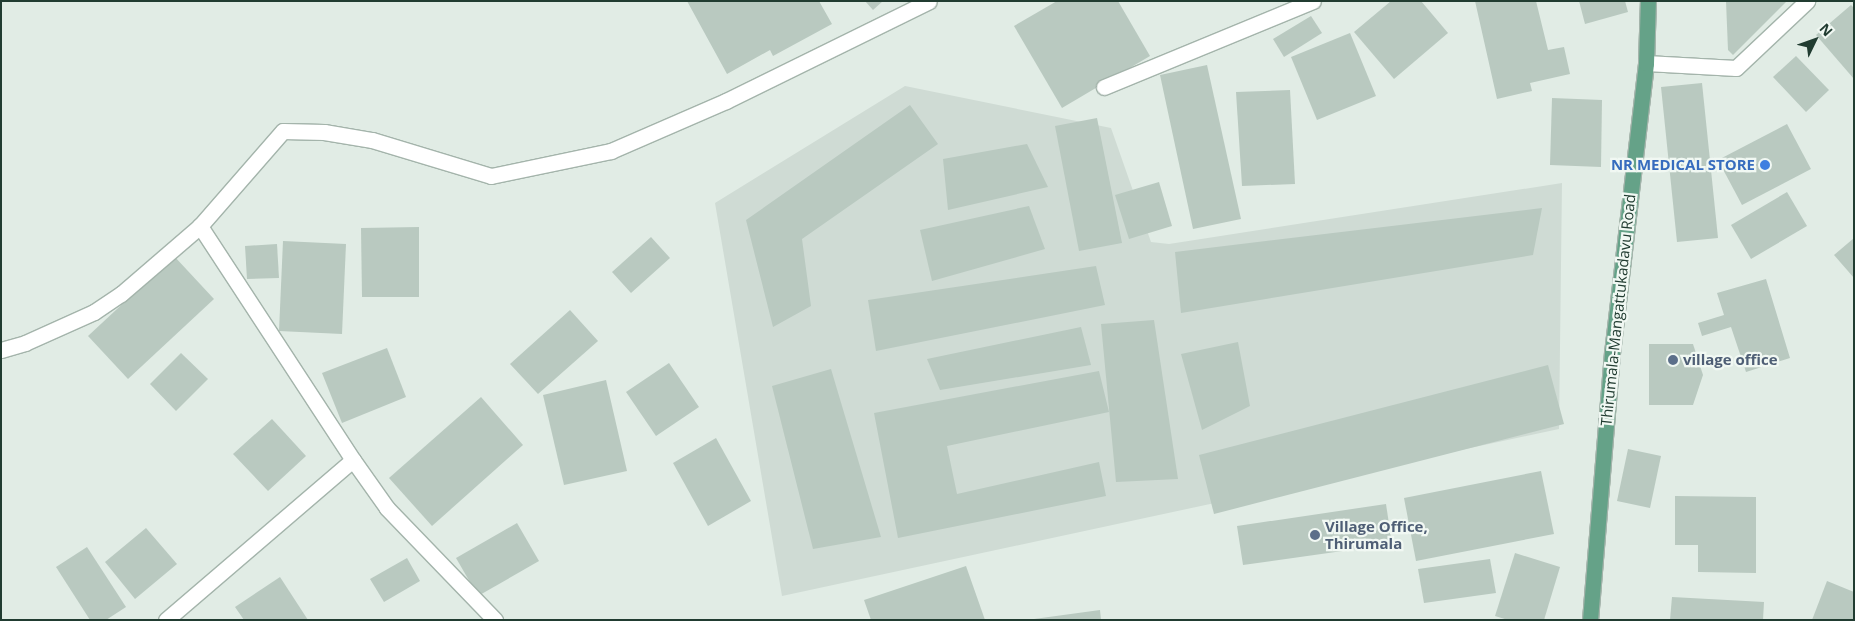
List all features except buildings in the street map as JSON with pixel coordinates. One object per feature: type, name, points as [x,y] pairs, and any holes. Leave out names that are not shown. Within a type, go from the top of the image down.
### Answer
[{"type":"main road","name":"Thirumala-Mangattukadavu Road","points":[[1590,620],[1612,353],[1646,63],[1648,1]]},
{"type":"street","points":[[1,350],[25,343],[94,312],[121,294],[200,226],[284,132],[324,132],[372,140],[491,176],[611,151],[726,100],[929,1]]},
{"type":"street","points":[[1104,88],[1313,1]]},
{"type":"street","points":[[1646,63],[1736,68],[1807,1]]},
{"type":"street","points":[[200,226],[353,460],[387,508],[495,620]]},
{"type":"street","points":[[166,620],[353,460]]},
{"type":"shaded area","points":[[905,86],[1111,128],[1151,242],[1169,244],[1562,183],[1559,429],[782,596],[715,203]]},
{"type":"place","name":"NR MEDICAL STORE","points":[[1765,165]]},
{"type":"place","name":"village office","points":[[1673,360]]},
{"type":"place","name":"Village Office, Thirumala","points":[[1315,535]]}]
